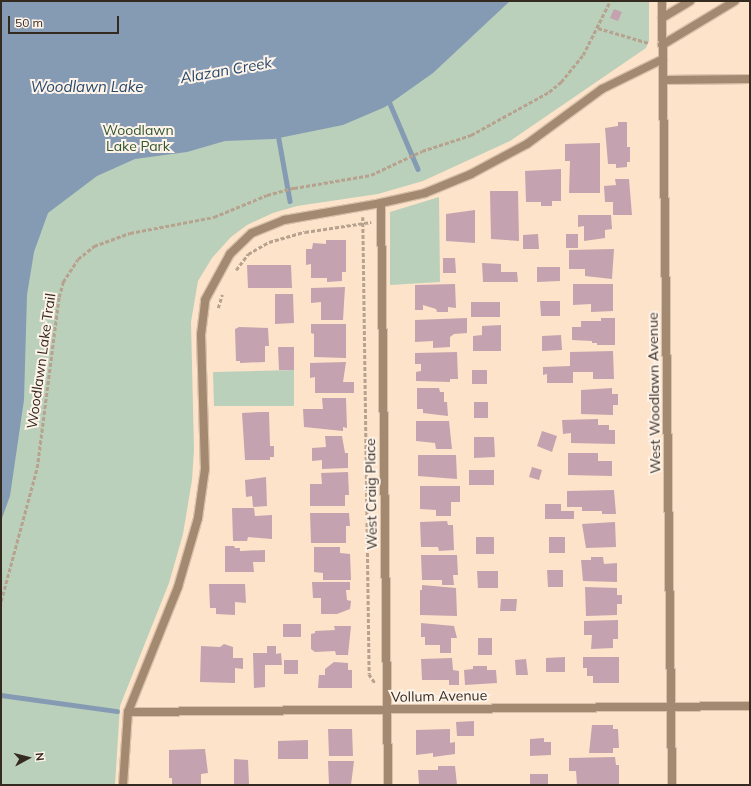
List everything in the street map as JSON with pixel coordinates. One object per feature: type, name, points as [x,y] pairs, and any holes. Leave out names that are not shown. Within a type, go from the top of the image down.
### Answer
[{"type":"street","name":"West Woodlawn Avenue","points":[[662,1],[672,785]]},
{"type":"street","points":[[662,18],[690,1]]},
{"type":"street","points":[[662,45],[735,1]]},
{"type":"street","points":[[123,785],[128,712],[178,587],[198,518],[205,469],[201,335],[205,300],[210,287],[230,254],[252,233],[284,220],[381,204],[425,193],[471,174],[527,144],[602,89],[663,59]]},
{"type":"street","points":[[663,80],[750,79]]},
{"type":"street","name":"West Craig Place","points":[[381,204],[388,785]]},
{"type":"street","name":"Vollum Avenue","points":[[128,712],[750,706]]},
{"type":"path","name":"Woodlawn Lake Trail","points":[[1,601],[37,468],[59,297],[69,271],[78,259],[94,246],[130,233],[214,217],[294,188],[371,174],[422,151],[470,135],[549,92],[572,71],[598,28],[610,1]]},
{"type":"path","points":[[598,28],[649,43]]},
{"type":"path","points":[[363,216],[370,674],[375,683],[387,683]]},
{"type":"path","points":[[231,276],[248,254],[269,242],[305,232],[364,223],[382,222]]},
{"type":"path","points":[[218,308],[222,292]]},
{"type":"green space","name":"Woodlawn Lake Park","points":[[1,1],[649,1],[649,41],[646,48],[510,141],[423,181],[378,194],[297,206],[273,213],[247,225],[231,237],[212,258],[198,281],[191,322],[194,450],[192,480],[183,534],[169,583],[120,706],[115,785],[1,785]]},
{"type":"green space","points":[[439,197],[440,282],[390,285],[390,212]]},
{"type":"green space","points":[[294,370],[294,406],[214,406],[213,372]]},
{"type":"water","name":"Woodlawn Lake","points":[[1,1],[510,1],[433,73],[385,107],[343,125],[274,139],[225,141],[187,152],[135,159],[97,176],[48,213],[34,252],[27,295],[24,400],[10,496],[1,521]]},
{"type":"building","points":[[614,9],[622,12],[618,21],[610,18]]},
{"type":"building","points":[[618,122],[627,122],[627,147],[630,147],[630,162],[627,162],[627,167],[616,168],[616,164],[608,164],[605,128],[618,126]]},
{"type":"building","points":[[600,143],[600,193],[569,193],[570,161],[565,161],[565,144]]},
{"type":"building","points":[[561,169],[561,201],[552,201],[552,206],[541,206],[541,202],[526,202],[525,171]]},
{"type":"building","points":[[615,179],[629,179],[632,215],[613,215],[613,202],[605,202],[604,186],[616,185]]},
{"type":"building","points":[[490,191],[518,191],[519,241],[491,239]]},
{"type":"building","points":[[475,210],[475,243],[446,241],[446,214]]},
{"type":"building","points":[[578,215],[611,215],[612,229],[605,230],[605,238],[584,241],[584,226],[578,227]]},
{"type":"building","points":[[538,234],[539,249],[523,249],[523,235]]},
{"type":"building","points":[[566,234],[578,234],[578,248],[566,248]]},
{"type":"building","points":[[326,240],[346,240],[346,272],[342,272],[342,281],[327,282],[327,278],[311,278],[311,264],[306,265],[306,249],[312,249],[313,243],[326,244]]},
{"type":"building","points":[[614,249],[612,279],[585,276],[585,269],[569,269],[569,250]]},
{"type":"building","points":[[443,258],[455,258],[456,273],[443,273]]},
{"type":"building","points":[[482,263],[501,264],[501,272],[517,272],[518,282],[483,282]]},
{"type":"building","points":[[247,265],[291,265],[292,288],[248,288]]},
{"type":"building","points":[[537,267],[560,267],[560,281],[537,282]]},
{"type":"building","points":[[455,284],[456,308],[448,307],[448,312],[437,312],[436,309],[423,305],[423,310],[415,310],[415,285]]},
{"type":"building","points":[[573,284],[613,284],[613,311],[591,312],[591,304],[573,305]]},
{"type":"building","points":[[345,287],[343,320],[321,320],[321,302],[311,303],[311,288]]},
{"type":"building","points":[[275,294],[293,294],[294,323],[275,324]]},
{"type":"building","points":[[540,301],[560,301],[560,316],[541,316]]},
{"type":"building","points":[[471,302],[500,302],[500,317],[471,317]]},
{"type":"building","points":[[467,318],[467,333],[454,334],[450,337],[450,347],[433,348],[433,341],[415,342],[415,320]]},
{"type":"building","points":[[601,318],[615,318],[615,345],[597,345],[597,343],[592,343],[592,341],[572,340],[572,327],[581,327],[581,321],[601,321]]},
{"type":"building","points":[[311,324],[346,324],[346,358],[314,357],[314,334],[311,333]]},
{"type":"building","points":[[501,325],[501,351],[473,351],[473,336],[482,335],[482,326]]},
{"type":"building","points":[[239,327],[268,328],[269,346],[265,346],[265,362],[240,363],[240,361],[236,361],[235,329]]},
{"type":"building","points":[[561,335],[562,350],[542,351],[542,336]]},
{"type":"building","points":[[278,347],[294,347],[294,370],[279,370]]},
{"type":"building","points":[[613,351],[614,379],[593,379],[593,372],[573,372],[573,383],[547,383],[547,374],[543,375],[543,367],[570,366],[570,352]]},
{"type":"building","points":[[457,352],[458,379],[450,379],[450,382],[416,381],[416,372],[421,371],[421,364],[415,364],[415,353]]},
{"type":"building","points":[[346,362],[343,382],[354,382],[354,393],[315,393],[315,377],[310,378],[310,363]]},
{"type":"building","points":[[472,370],[487,370],[487,384],[472,384]]},
{"type":"building","points":[[417,388],[439,388],[440,392],[444,392],[444,402],[447,402],[448,416],[423,413],[423,409],[417,409]]},
{"type":"building","points":[[612,388],[612,394],[618,394],[618,405],[613,405],[613,415],[581,414],[581,390]]},
{"type":"building","points":[[322,398],[346,398],[347,428],[343,427],[343,431],[304,427],[303,409],[323,409]]},
{"type":"building","points":[[474,402],[488,402],[488,418],[474,418]]},
{"type":"building","points":[[269,412],[270,446],[274,446],[274,457],[270,457],[270,460],[245,460],[242,413]]},
{"type":"building","points":[[598,419],[598,425],[609,425],[609,430],[615,430],[615,444],[571,443],[571,433],[563,434],[562,420]]},
{"type":"building","points":[[416,421],[449,421],[452,449],[436,449],[435,443],[416,441]]},
{"type":"building","points":[[542,431],[557,436],[552,452],[537,446]]},
{"type":"building","points":[[325,436],[342,436],[345,453],[348,453],[348,468],[322,469],[322,460],[312,461],[312,448],[326,447]]},
{"type":"building","points":[[474,437],[494,437],[495,457],[474,458]]},
{"type":"building","points":[[568,453],[598,453],[598,461],[612,461],[612,476],[568,475]]},
{"type":"building","points":[[418,455],[456,455],[457,479],[418,476]]},
{"type":"building","points":[[532,467],[542,470],[539,480],[529,477]]},
{"type":"building","points":[[469,470],[494,470],[494,485],[469,485]]},
{"type":"building","points":[[348,472],[349,495],[345,495],[345,506],[310,506],[310,484],[322,484],[321,473]]},
{"type":"building","points":[[266,477],[267,506],[253,507],[252,496],[246,497],[245,480]]},
{"type":"building","points":[[420,486],[460,486],[460,502],[451,502],[451,516],[436,516],[436,510],[420,509]]},
{"type":"building","points":[[614,490],[616,514],[602,514],[602,511],[582,511],[582,507],[567,507],[567,491]]},
{"type":"building","points":[[545,504],[561,504],[561,511],[574,511],[574,519],[545,519]]},
{"type":"building","points":[[232,508],[254,508],[255,516],[272,515],[272,539],[248,537],[247,541],[233,541]]},
{"type":"building","points":[[310,513],[349,513],[350,526],[346,526],[346,543],[311,543]]},
{"type":"building","points":[[447,521],[448,525],[453,525],[454,550],[439,551],[438,547],[421,547],[420,522]]},
{"type":"building","points":[[615,522],[616,547],[586,548],[582,524]]},
{"type":"building","points":[[476,537],[494,537],[494,554],[476,554]]},
{"type":"building","points":[[549,537],[565,537],[565,553],[549,553]]},
{"type":"building","points":[[225,546],[240,548],[240,551],[265,550],[265,562],[253,562],[254,572],[225,572]]},
{"type":"building","points":[[314,547],[340,547],[340,553],[350,554],[351,580],[323,580],[323,573],[314,572]]},
{"type":"building","points":[[421,555],[457,555],[458,575],[453,575],[454,585],[442,585],[442,580],[422,580]]},
{"type":"building","points":[[591,557],[603,557],[604,564],[617,563],[617,582],[583,581],[581,560],[591,560]]},
{"type":"building","points":[[547,570],[563,570],[563,587],[548,587]]},
{"type":"building","points":[[477,571],[498,571],[498,588],[478,588]]},
{"type":"building","points":[[312,582],[350,582],[350,590],[346,590],[347,600],[351,601],[350,609],[337,614],[321,614],[321,598],[313,598]]},
{"type":"building","points":[[209,584],[245,584],[246,603],[235,602],[235,615],[216,614],[216,608],[210,608]]},
{"type":"building","points":[[422,585],[456,588],[457,616],[420,615],[420,590],[422,590]]},
{"type":"building","points":[[585,587],[617,588],[617,595],[622,595],[622,604],[617,604],[617,615],[586,616]]},
{"type":"building","points":[[501,599],[517,599],[516,611],[500,611]]},
{"type":"building","points":[[618,620],[618,639],[613,639],[613,648],[591,649],[592,635],[584,635],[584,621]]},
{"type":"building","points":[[421,623],[454,626],[457,638],[451,638],[451,653],[440,653],[440,645],[425,645],[425,637],[421,637]]},
{"type":"building","points":[[283,624],[301,624],[301,637],[283,637]]},
{"type":"building","points":[[334,626],[351,626],[348,655],[336,655],[335,651],[315,652],[311,649],[311,634],[315,633],[315,631],[335,630]]},
{"type":"building","points":[[478,638],[492,638],[492,655],[478,655]]},
{"type":"building","points":[[224,644],[233,647],[233,658],[243,658],[243,669],[235,668],[235,683],[200,682],[201,646],[220,647]]},
{"type":"building","points":[[267,646],[276,646],[276,654],[281,653],[282,665],[265,665],[265,687],[254,688],[253,653],[267,653]]},
{"type":"building","points":[[565,657],[565,672],[546,672],[546,658]]},
{"type":"building","points":[[583,657],[619,657],[619,683],[593,683],[593,676],[587,676],[587,668],[583,668]]},
{"type":"building","points":[[452,658],[453,670],[459,671],[459,685],[449,685],[449,680],[422,680],[421,659]]},
{"type":"building","points":[[526,659],[528,675],[516,675],[515,660]]},
{"type":"building","points":[[284,660],[298,660],[298,674],[284,674]]},
{"type":"building","points":[[334,662],[348,663],[348,670],[352,670],[352,688],[318,688],[319,675],[325,675],[325,669]]},
{"type":"building","points":[[473,666],[487,666],[487,670],[496,670],[497,683],[465,685],[464,670],[473,669]]},
{"type":"building","points":[[474,721],[474,736],[457,736],[456,722]]},
{"type":"building","points":[[592,725],[613,725],[613,729],[618,729],[619,748],[613,748],[613,753],[589,753]]},
{"type":"building","points":[[328,729],[352,729],[353,756],[329,756]]},
{"type":"building","points":[[450,729],[450,743],[455,742],[455,754],[433,757],[433,753],[416,755],[416,730]]},
{"type":"building","points":[[544,738],[544,742],[551,742],[551,755],[530,756],[530,739]]},
{"type":"building","points":[[308,740],[308,759],[278,759],[278,741]]},
{"type":"building","points":[[205,749],[208,773],[201,774],[201,785],[172,785],[172,778],[169,778],[169,750]]},
{"type":"building","points":[[615,757],[616,765],[619,765],[619,785],[577,785],[576,771],[569,771],[569,758]]},
{"type":"building","points":[[234,759],[248,760],[249,784],[234,784]]},
{"type":"building","points":[[328,761],[354,761],[351,785],[329,785]]},
{"type":"building","points":[[438,766],[455,766],[457,785],[419,785],[418,770],[438,770]]},
{"type":"building","points":[[530,774],[548,774],[548,785],[530,785]]},
{"type":"waterway","points":[[388,99],[418,169]]},
{"type":"waterway","points":[[278,134],[290,201]]},
{"type":"waterway","points":[[1,695],[117,711]]},
{"type":"water label","name":"Alazan Creek","points":[[226,70]]}]
